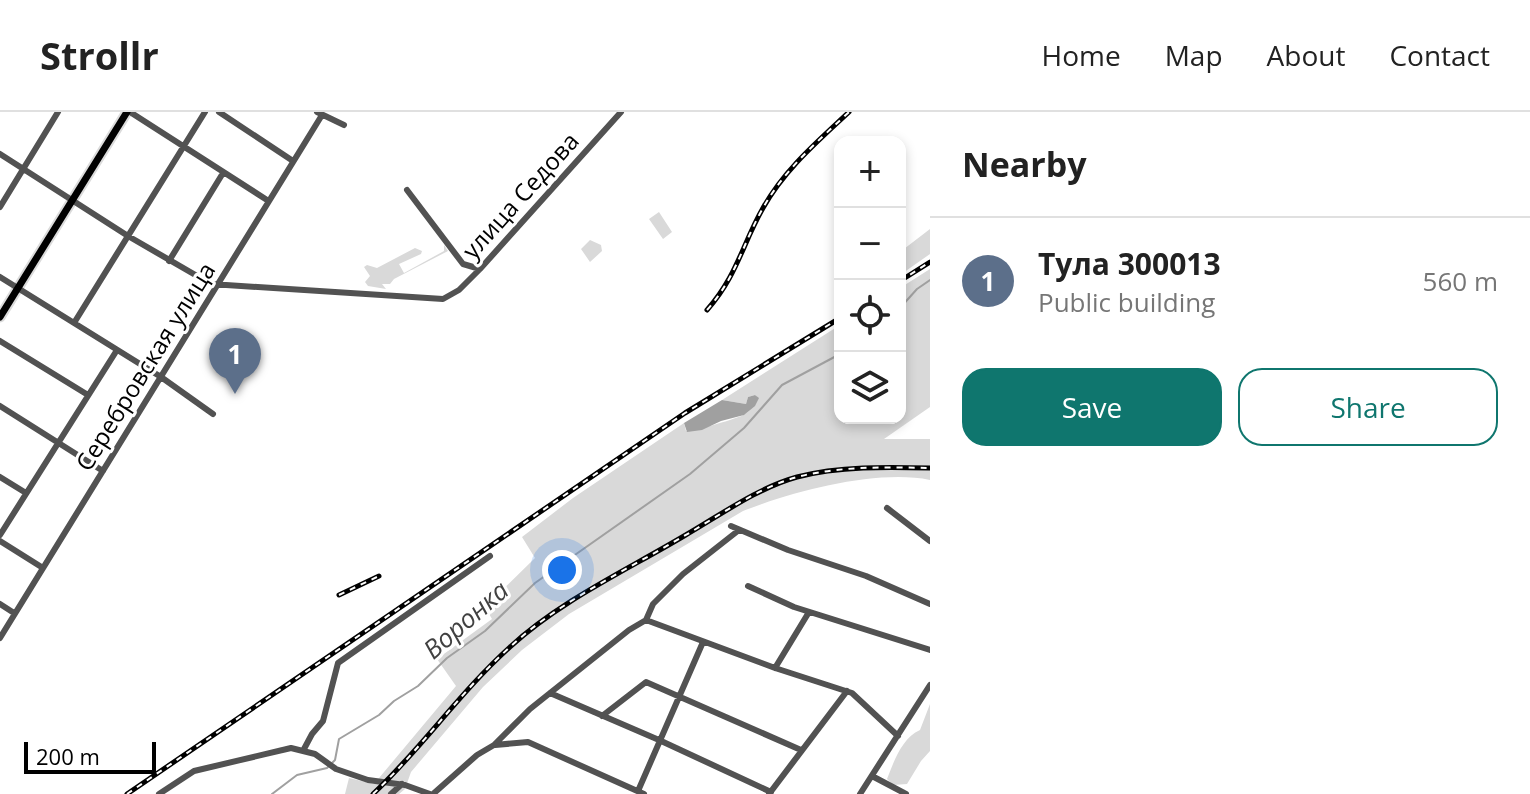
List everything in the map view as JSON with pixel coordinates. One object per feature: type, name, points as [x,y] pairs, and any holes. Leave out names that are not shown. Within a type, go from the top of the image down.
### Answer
[{"type":"main road","points":[[0,317],[128,112]]},
{"type":"street","points":[[0,207],[58,112]]},
{"type":"street","points":[[128,112],[267,200]]},
{"type":"street","points":[[74,323],[205,112]]},
{"type":"street","points":[[219,112],[293,161]]},
{"type":"street","name":"улица Седова","points":[[217,286],[443,299],[459,290],[480,269],[621,112]]},
{"type":"street","points":[[319,113],[344,125]]},
{"type":"street","name":"Серебровская улица","points":[[0,638],[293,161],[319,113]]},
{"type":"street","points":[[0,154],[169,261],[217,286]]},
{"type":"street","points":[[169,261],[223,173]]},
{"type":"street","points":[[407,190],[463,264],[480,269]]},
{"type":"street","points":[[0,277],[161,377],[213,414]]},
{"type":"street","points":[[0,341],[88,395]]},
{"type":"street","points":[[0,535],[117,350]]},
{"type":"street","points":[[0,406],[103,471]]},
{"type":"street","points":[[0,477],[26,493]]},
{"type":"street","points":[[887,508],[930,541]]},
{"type":"street","points":[[159,794],[194,771],[274,750],[304,749],[336,769],[368,780],[402,784],[432,794],[477,755],[494,745],[524,714],[629,630],[646,620],[653,604],[735,528],[855,572],[930,604]]},
{"type":"street","points":[[0,541],[43,568]]},
{"type":"street","points":[[304,749],[323,721],[338,663],[490,556]]},
{"type":"street","points":[[748,586],[809,612],[930,650]]},
{"type":"street","points":[[0,604],[14,613]]},
{"type":"street","points":[[775,668],[809,612]]},
{"type":"street","points":[[646,620],[847,691],[873,709],[898,736]]},
{"type":"street","points":[[494,745],[528,742],[641,793],[659,740],[703,642]]},
{"type":"street","points":[[602,716],[646,682],[801,750]]},
{"type":"street","points":[[860,794],[930,685]]},
{"type":"street","points":[[550,693],[770,793],[847,691]]},
{"type":"street","points":[[872,776],[906,794]]},
{"type":"street","points":[[391,794],[402,784]]},
{"type":"shaded area","points":[[659,212],[672,232],[663,239],[649,219]]},
{"type":"shaded area","points":[[930,229],[930,254],[906,271],[906,247]]},
{"type":"shaded area","points":[[590,240],[601,245],[602,251],[590,262],[581,249]]},
{"type":"shaded area","points":[[444,245],[448,251],[390,284],[382,284],[386,289],[368,286],[365,282],[370,276],[364,267],[367,265],[377,268],[415,248],[422,251],[399,264],[404,273],[444,251]]},
{"type":"shaded area","points":[[930,269],[930,407],[906,424],[906,352],[906,284]]},
{"type":"shaded area","points":[[834,329],[834,424],[906,424],[884,439],[930,439],[930,480],[886,477],[836,484],[786,496],[743,511],[569,614],[522,650],[483,687],[411,772],[405,789],[399,794],[345,794],[349,778],[374,784],[456,686],[437,659],[492,619],[485,607],[535,558],[522,537],[573,498],[684,423],[686,431],[726,421],[745,414],[758,398],[755,395],[748,397],[746,404],[722,400]]},
{"type":"shaded area","points":[[755,395],[759,398],[755,406],[744,415],[687,432],[684,423],[722,400],[746,404],[748,397]]},
{"type":"shaded area","points":[[930,704],[930,751],[907,784],[893,785],[887,779],[896,758],[908,738],[920,730]]},
{"type":"waterway","name":"Воронка","points":[[906,301],[930,280]]},
{"type":"waterway","name":"Воронка","points":[[272,794],[297,775],[327,768],[335,760],[339,739],[418,686],[447,658],[485,631],[535,583],[690,474],[744,428],[782,385],[834,357]]},
{"type":"railway","points":[[707,310],[732,273],[756,222],[781,181],[849,112]]},
{"type":"railway","points":[[902,280],[930,262]]},
{"type":"railway","points":[[127,794],[685,413],[834,322]]},
{"type":"railway","points":[[373,794],[474,682],[510,647],[529,630],[594,587],[739,503],[782,482],[813,473],[846,469],[930,468]]},
{"type":"railway","points":[[339,595],[379,576]]},
{"type":"place","name":"Тула 300013","points":[[235,394]]}]
